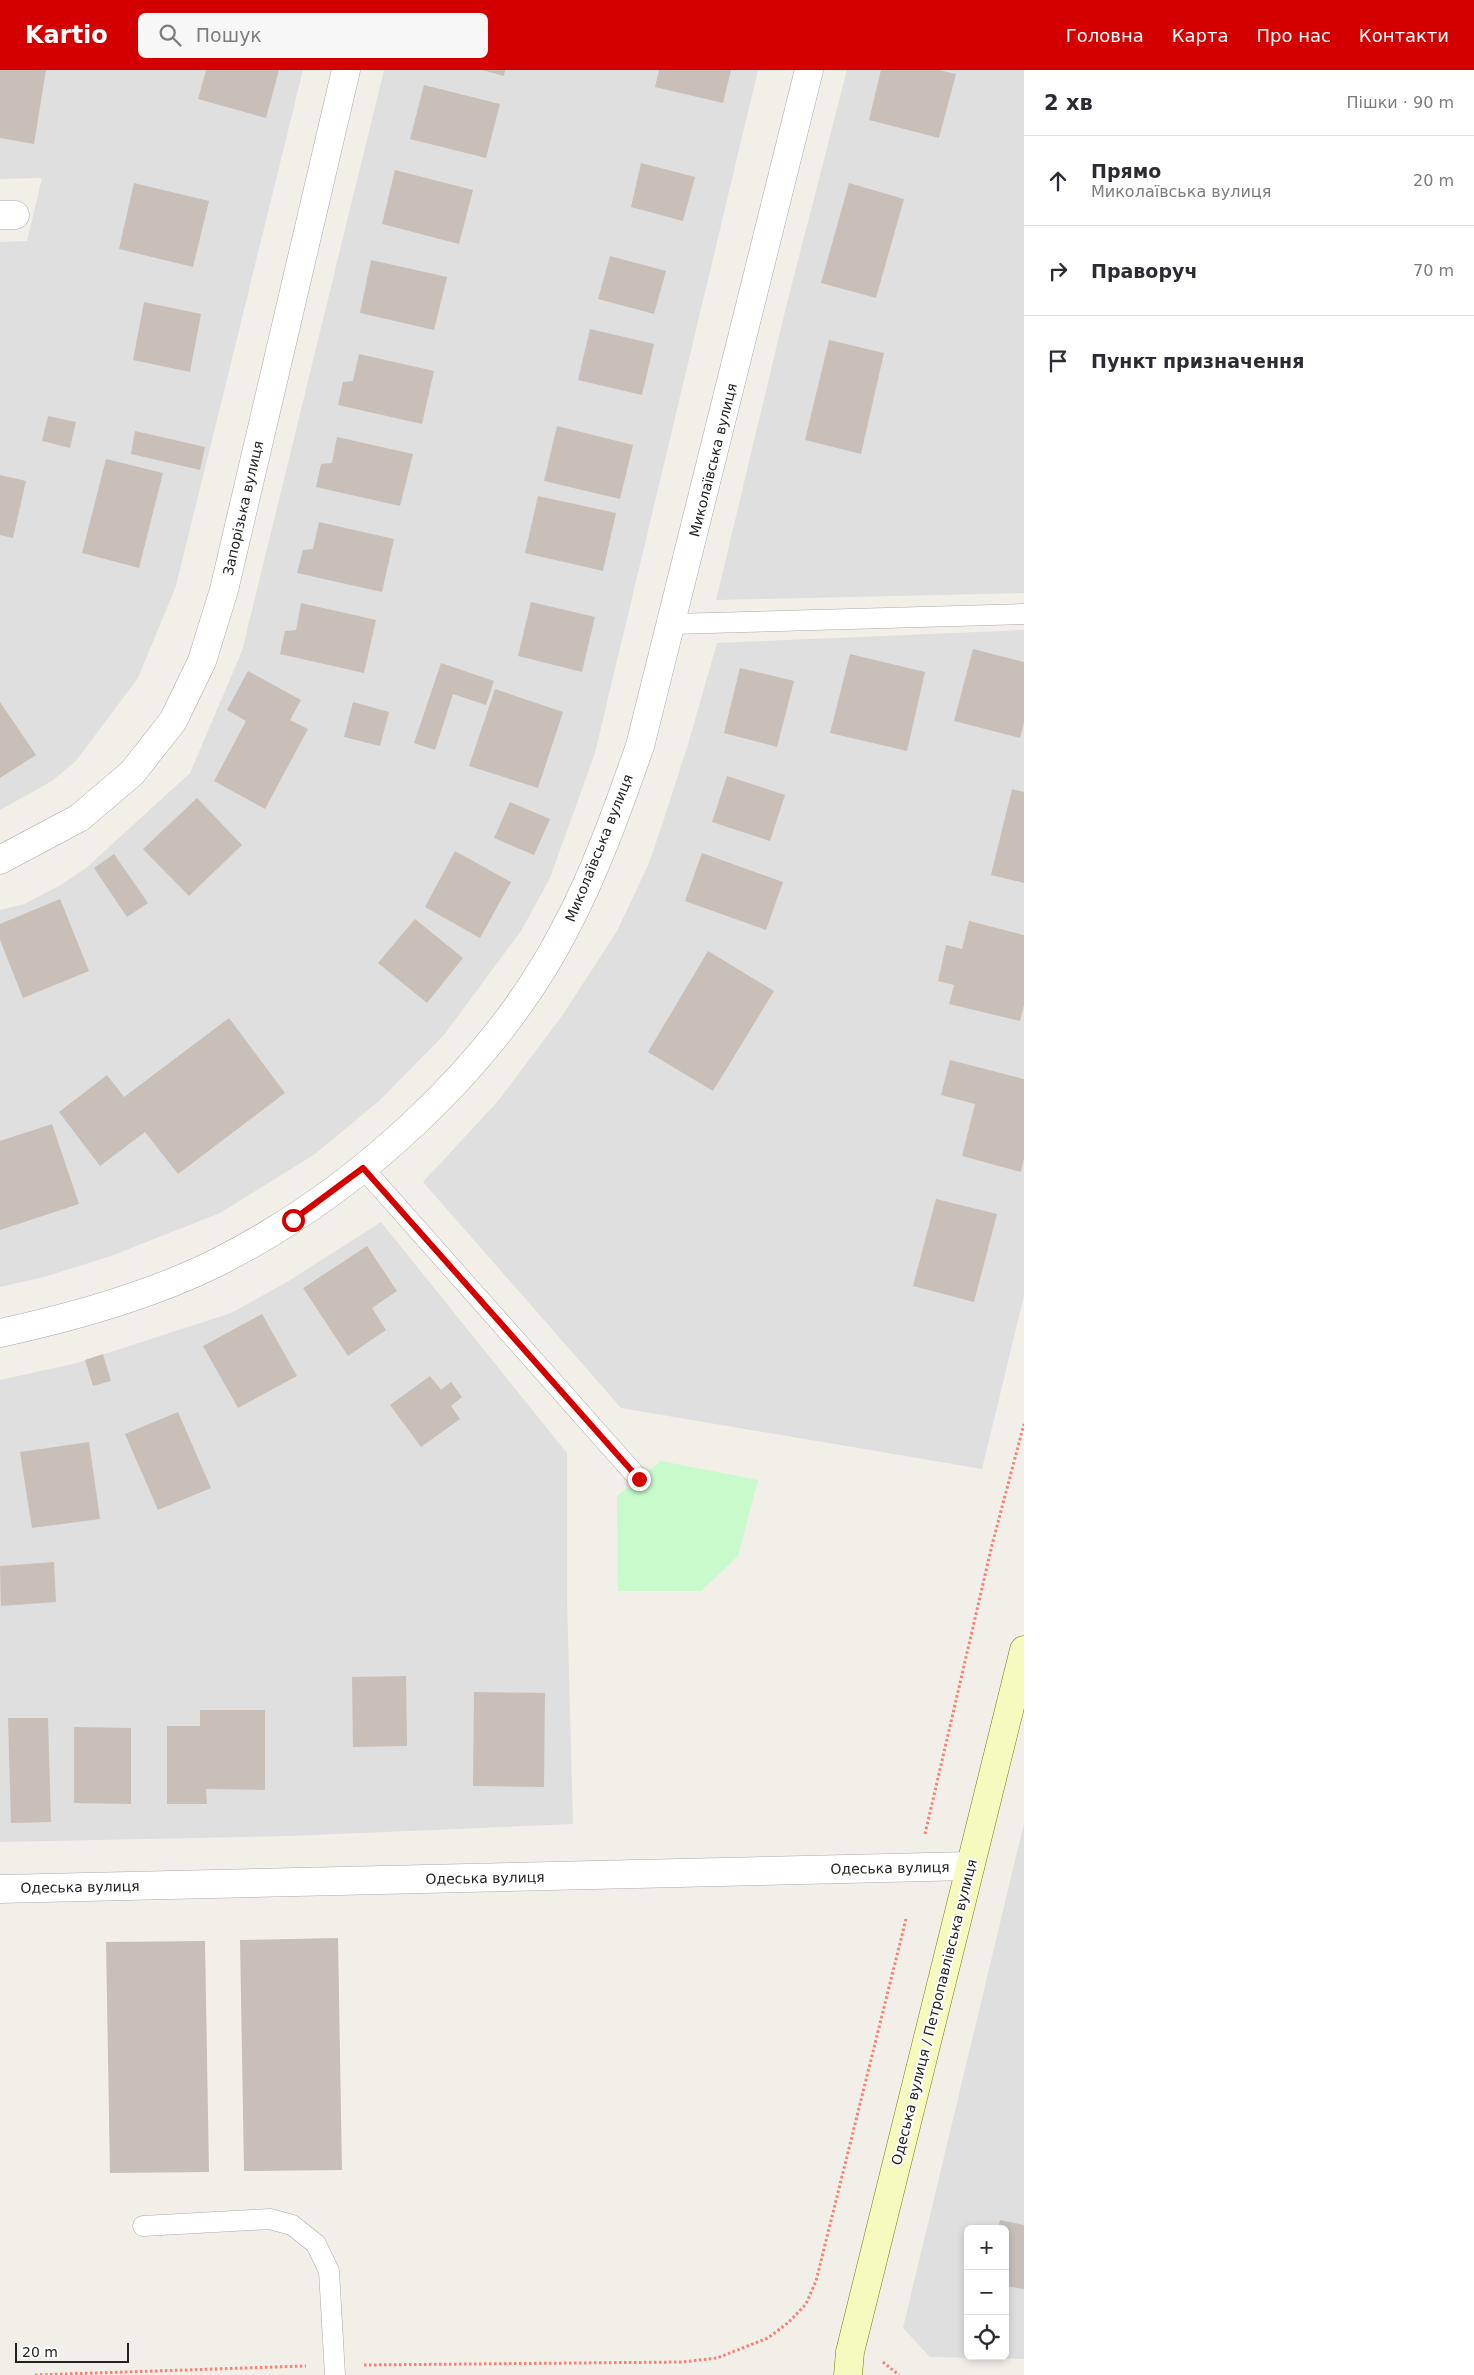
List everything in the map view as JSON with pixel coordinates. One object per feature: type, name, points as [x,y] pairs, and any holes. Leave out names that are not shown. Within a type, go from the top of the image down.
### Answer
[{"type":"main road","name":"Одеська вулиця / Петропавлівська вулиця","points":[[848,2375],[850,2352],[1024,1650]]},
{"type":"street","name":"Запорізька вулиця","points":[[0,860],[79,818],[132,773],[173,721],[202,661],[224,590],[346,70]]},
{"type":"street","name":"Миколаївська вулиця","points":[[0,1333],[38,1325],[140,1295],[217,1262],[293,1220],[363,1168],[418,1119],[469,1067],[524,998],[565,930],[610,830],[640,746],[809,70]]},
{"type":"street","name":"Одеська вулиця","points":[[0,1889],[970,1866]]},
{"type":"lane","points":[[672,624],[1024,614]]},
{"type":"lane","points":[[363,1168],[639,1479]]},
{"type":"lane","points":[[143,2226],[270,2219],[292,2225],[316,2244],[329,2271],[335,2370]]},
{"type":"path","points":[[924,1840],[992,1545],[1024,1424]]},
{"type":"path","points":[[35,2375],[682,2362],[717,2358],[748,2348],[768,2338],[789,2322],[806,2304],[816,2281],[906,1919]]},
{"type":"shaded area","points":[[0,70],[303,70],[176,586],[138,678],[76,761],[52,781],[0,810],[0,242],[27,241],[42,178],[0,179]]},
{"type":"shaded area","points":[[384,70],[758,70],[595,753],[550,878],[521,931],[444,1035],[379,1101],[315,1154],[220,1213],[111,1256],[44,1277],[0,1287],[0,910],[24,904],[59,886],[86,868],[190,773],[242,651]]},
{"type":"shaded area","points":[[847,70],[1024,70],[1024,593],[716,600],[786,307]]},
{"type":"shaded area","points":[[1024,630],[1024,1296],[982,1469],[621,1408],[423,1182],[498,1101],[564,1013],[617,931],[649,863],[689,741],[717,643]]},
{"type":"shaded area","points":[[381,1222],[567,1453],[567,1597],[573,1824],[289,1836],[0,1842],[0,1380],[77,1363],[231,1313],[287,1282]]},
{"type":"shaded area","points":[[1024,1823],[1024,2359],[1009,2359],[1009,2225],[964,2225],[964,2358],[930,2357],[903,2328]]},
{"type":"green space","points":[[661,1461],[758,1480],[738,1556],[701,1591],[618,1591],[617,1496]]},
{"type":"building","points":[[0,70],[46,70],[34,144],[0,138]]},
{"type":"building","points":[[206,70],[279,70],[266,118],[198,99]]},
{"type":"building","points":[[482,70],[505,70],[504,76]]},
{"type":"building","points":[[659,70],[731,70],[723,103],[655,87]]},
{"type":"building","points":[[881,70],[939,70],[956,74],[939,138],[869,120]]},
{"type":"building","points":[[424,85],[500,104],[486,158],[410,139]]},
{"type":"building","points":[[641,163],[695,177],[683,221],[631,207]]},
{"type":"building","points":[[395,170],[473,190],[459,244],[382,224]]},
{"type":"building","points":[[134,183],[209,201],[193,267],[119,249]]},
{"type":"building","points":[[849,183],[904,199],[876,298],[821,283]]},
{"type":"building","points":[[610,256],[666,271],[654,314],[598,299]]},
{"type":"building","points":[[371,260],[447,277],[434,330],[360,313]]},
{"type":"building","points":[[144,302],[201,314],[190,372],[133,360]]},
{"type":"building","points":[[590,329],[654,344],[642,395],[578,380]]},
{"type":"building","points":[[829,340],[884,353],[861,454],[805,440]]},
{"type":"building","points":[[359,354],[434,371],[422,424],[338,405],[343,382],[353,381]]},
{"type":"building","points":[[48,416],[76,422],[70,448],[42,441]]},
{"type":"building","points":[[557,426],[633,445],[620,499],[544,481]]},
{"type":"building","points":[[135,431],[205,447],[200,470],[131,454]]},
{"type":"building","points":[[337,437],[413,454],[400,506],[316,487],[321,464],[332,463]]},
{"type":"building","points":[[106,459],[163,473],[139,568],[82,553]]},
{"type":"building","points":[[0,475],[26,481],[13,538],[0,535]]},
{"type":"building","points":[[538,496],[616,513],[603,571],[525,553]]},
{"type":"building","points":[[319,522],[394,539],[382,592],[297,573],[303,550],[313,549]]},
{"type":"building","points":[[531,602],[595,617],[582,672],[518,656]]},
{"type":"building","points":[[301,603],[376,620],[364,673],[280,654],[285,631],[296,630]]},
{"type":"building","points":[[973,649],[1024,662],[1024,722],[1020,738],[954,721]]},
{"type":"building","points":[[850,654],[925,672],[907,751],[830,733]]},
{"type":"building","points":[[441,663],[494,681],[486,705],[453,694],[435,750],[414,743]]},
{"type":"building","points":[[740,668],[794,681],[777,747],[724,733]]},
{"type":"building","points":[[248,671],[301,700],[290,720],[308,729],[265,809],[214,781],[246,721],[227,710]]},
{"type":"building","points":[[495,689],[563,712],[538,788],[469,766]]},
{"type":"building","points":[[0,702],[36,755],[0,778]]},
{"type":"building","points":[[353,702],[389,712],[380,746],[344,737]]},
{"type":"building","points":[[727,776],[785,795],[770,841],[712,822]]},
{"type":"building","points":[[1012,789],[1024,792],[1024,883],[991,875]]},
{"type":"building","points":[[197,798],[242,845],[189,896],[143,849]]},
{"type":"building","points":[[510,802],[550,819],[534,855],[494,838]]},
{"type":"building","points":[[455,851],[511,882],[480,938],[425,907]]},
{"type":"building","points":[[702,853],[783,882],[766,930],[685,901]]},
{"type":"building","points":[[114,854],[148,903],[127,917],[94,868]]},
{"type":"building","points":[[60,899],[89,971],[23,998],[0,940],[0,924]]},
{"type":"building","points":[[415,919],[463,958],[427,1003],[378,963]]},
{"type":"building","points":[[969,921],[1024,935],[1024,1005],[1020,1021],[949,1004],[954,985],[938,981],[946,945],[962,949]]},
{"type":"building","points":[[708,951],[774,991],[713,1091],[648,1052]]},
{"type":"building","points":[[229,1018],[285,1093],[178,1174],[145,1132],[100,1166],[59,1112],[107,1075],[124,1097]]},
{"type":"building","points":[[950,1060],[1024,1079],[1024,1158],[1021,1172],[962,1156],[975,1104],[941,1095]]},
{"type":"building","points":[[52,1124],[79,1204],[0,1230],[0,1141]]},
{"type":"building","points":[[936,1199],[997,1214],[974,1302],[913,1286]]},
{"type":"building","points":[[367,1246],[397,1291],[372,1308],[386,1330],[348,1356],[303,1288]]},
{"type":"building","points":[[262,1314],[297,1376],[238,1408],[203,1346]]},
{"type":"building","points":[[103,1354],[111,1381],[93,1386],[85,1360]]},
{"type":"building","points":[[430,1376],[441,1390],[451,1382],[462,1397],[451,1406],[460,1419],[421,1447],[390,1405]]},
{"type":"building","points":[[178,1412],[211,1488],[158,1510],[125,1434]]},
{"type":"building","points":[[89,1442],[100,1519],[32,1528],[20,1452]]},
{"type":"building","points":[[54,1562],[56,1602],[1,1606],[0,1566]]},
{"type":"building","points":[[406,1676],[407,1746],[353,1747],[352,1677]]},
{"type":"building","points":[[474,1692],[545,1693],[544,1787],[473,1786]]},
{"type":"building","points":[[200,1710],[265,1710],[265,1790],[206,1789],[207,1804],[167,1804],[167,1726],[200,1726]]},
{"type":"building","points":[[8,1718],[48,1718],[51,1822],[11,1823]]},
{"type":"building","points":[[74,1727],[131,1728],[131,1804],[74,1803]]},
{"type":"building","points":[[338,1938],[342,2170],[244,2171],[240,1940]]},
{"type":"building","points":[[205,1941],[209,2172],[110,2173],[106,1942]]},
{"type":"building","points":[[1000,2220],[1024,2225],[1024,2289],[1009,2287],[1009,2225],[999,2225]]},
{"type":"route","points":[[293,1220],[363,1168],[639,1479]]}]
